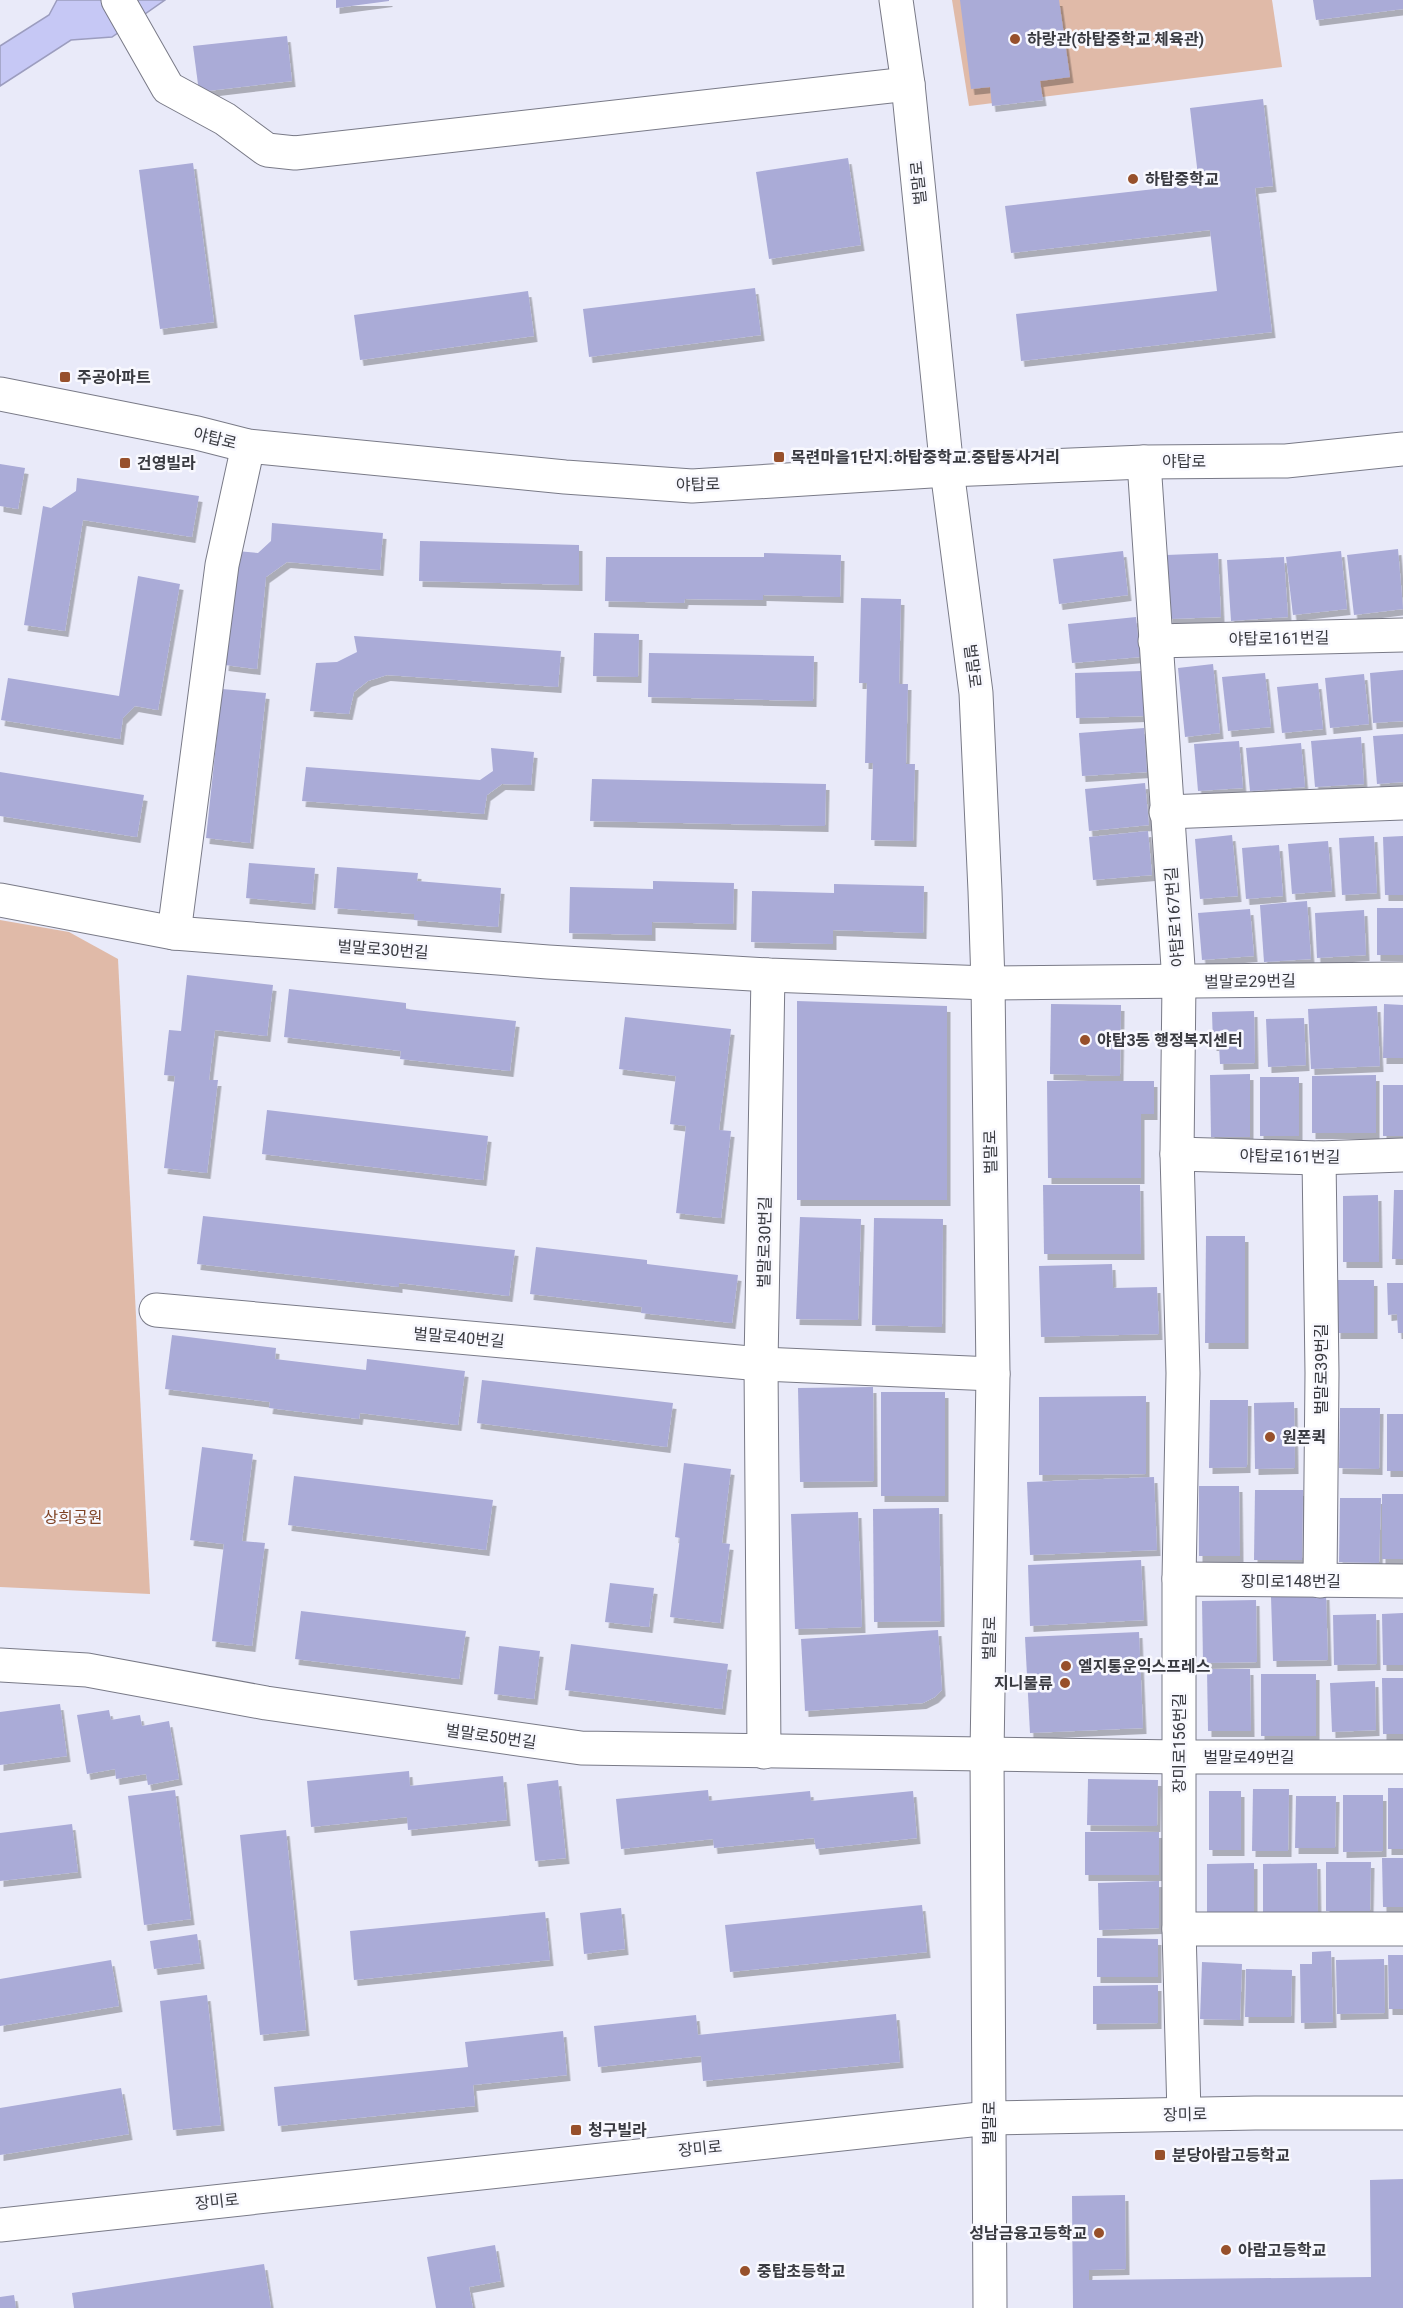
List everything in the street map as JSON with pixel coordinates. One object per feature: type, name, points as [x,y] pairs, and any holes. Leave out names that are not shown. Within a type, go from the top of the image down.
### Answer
[{"type":"street","points":[[117,0],[168,88],[225,119],[267,150],[295,153],[908,84]]},
{"type":"street","name":"벌말로","points":[[896,0],[908,84],[947,470],[976,693],[988,983],[993,1374],[987,1754],[990,2308]]},
{"type":"street","name":"야탑로","points":[[0,394],[197,433],[248,446],[565,477],[692,486],[947,470],[1144,462],[1286,460],[1403,449]]},
{"type":"street","points":[[174,933],[222,565],[248,446]]},
{"type":"street","name":"야탑로167번길","points":[[1144,462],[1179,982],[1177,1154],[1183,1373]]},
{"type":"street","name":"야탑로161번길","points":[[1155,641],[1403,635]]},
{"type":"street","points":[[1166,812],[1403,802]]},
{"type":"street","name":"벌말로30번길","points":[[0,900],[174,933],[548,962],[768,975],[988,983]]},
{"type":"street","name":"벌말로30번길","points":[[762,1364],[768,975]]},
{"type":"street","name":"벌말로29번길","points":[[988,983],[1403,979]]},
{"type":"street","name":"야탑로161번길","points":[[1177,1154],[1319,1158],[1403,1155]]},
{"type":"street","name":"벌말로39번길","points":[[1319,1158],[1322,1372],[1320,1581]]},
{"type":"street","name":"벌말로40번길","points":[[156,1310],[762,1364],[993,1374]]},
{"type":"street","points":[[762,1364],[764,1752]]},
{"type":"street","name":"장미로156번길","points":[[1183,1373],[1178,1756],[1179,1929],[1184,2114]]},
{"type":"street","name":"장미로148번길","points":[[1179,1580],[1403,1581]]},
{"type":"street","name":"벌말로50번길","points":[[0,1665],[87,1670],[266,1703],[581,1748],[987,1754]]},
{"type":"street","name":"벌말로49번길","points":[[987,1754],[1403,1757]]},
{"type":"street","points":[[1179,1929],[1403,1929]]},
{"type":"street","name":"장미로","points":[[0,2225],[989,2118],[1403,2113]]},
{"type":"green space","points":[[952,0],[1272,0],[1282,67],[969,106]]},
{"type":"green space","name":"상희공원","points":[[0,920],[69,932],[118,959],[150,1594],[0,1587]]},
{"type":"water","points":[[57,0],[165,0],[112,37],[71,40],[0,86],[0,46],[49,15]]},
{"type":"building","points":[[336,0],[389,0],[389,1],[336,8]]},
{"type":"building","name":"하랑관(하탑중학교 체육관)","points":[[960,0],[1059,0],[1070,77],[1040,81],[1043,100],[992,106],[990,87],[971,89]]},
{"type":"building","points":[[1313,0],[1403,0],[1403,9],[1316,20]]},
{"type":"building","points":[[287,36],[292,81],[199,92],[193,46]]},
{"type":"building","name":"하탑중학교","points":[[1263,99],[1273,186],[1255,188],[1272,332],[1021,361],[1016,314],[1217,291],[1210,230],[1011,253],[1005,206],[1199,184],[1190,108]]},
{"type":"building","points":[[848,158],[861,245],[769,259],[756,172]]},
{"type":"building","points":[[193,163],[214,322],[160,329],[139,170]]},
{"type":"building","points":[[755,288],[761,335],[589,357],[583,309]]},
{"type":"building","points":[[528,291],[534,336],[360,360],[354,315]]},
{"type":"building","points":[[0,464],[25,468],[18,509],[0,506]]},
{"type":"building","points":[[77,478],[199,496],[192,537],[83,520],[65,631],[24,625],[43,506],[51,508],[76,491]]},
{"type":"building","points":[[272,523],[383,533],[380,570],[287,562],[266,577],[257,669],[225,665],[237,551],[258,553],[271,541]]},
{"type":"building","points":[[420,541],[579,545],[579,585],[419,581]]},
{"type":"building","points":[[1398,549],[1403,609],[1354,615],[1347,555]]},
{"type":"building","points":[[1123,551],[1128,595],[1059,604],[1053,559]]},
{"type":"building","points":[[1341,551],[1347,609],[1293,615],[1286,557]]},
{"type":"building","points":[[764,553],[841,555],[840,597],[763,595],[763,600],[685,599],[684,603],[605,601],[606,557],[764,557]]},
{"type":"building","points":[[1218,553],[1221,617],[1169,619],[1166,555]]},
{"type":"building","points":[[1284,557],[1288,617],[1231,621],[1227,560]]},
{"type":"building","points":[[138,576],[180,584],[158,710],[135,706],[123,718],[120,739],[1,720],[8,678],[119,696]]},
{"type":"building","points":[[861,598],[901,599],[899,684],[908,684],[906,764],[915,764],[913,841],[871,840],[873,763],[865,763],[867,683],[859,683]]},
{"type":"building","points":[[1136,617],[1140,657],[1072,663],[1068,624]]},
{"type":"building","points":[[594,633],[639,634],[638,677],[593,676]]},
{"type":"building","points":[[354,636],[561,651],[558,687],[387,675],[368,681],[354,692],[349,714],[310,711],[316,663],[337,662],[357,652]]},
{"type":"building","points":[[649,653],[814,656],[813,701],[648,697]]},
{"type":"building","points":[[1213,664],[1220,733],[1185,737],[1178,668]]},
{"type":"building","points":[[1403,670],[1403,721],[1373,723],[1370,673]]},
{"type":"building","points":[[1142,671],[1144,716],[1076,718],[1075,673]]},
{"type":"building","points":[[1265,673],[1271,727],[1228,731],[1222,677]]},
{"type":"building","points":[[1364,674],[1369,724],[1330,728],[1325,678]]},
{"type":"building","points":[[1318,683],[1323,729],[1282,733],[1277,687]]},
{"type":"building","points":[[222,689],[266,693],[250,843],[206,838]]},
{"type":"building","points":[[1144,728],[1147,772],[1082,776],[1079,733]]},
{"type":"building","points":[[1403,734],[1403,782],[1377,784],[1373,736]]},
{"type":"building","points":[[1361,737],[1364,784],[1315,787],[1311,741]]},
{"type":"building","points":[[1239,741],[1243,788],[1198,791],[1194,744]]},
{"type":"building","points":[[1301,743],[1305,787],[1250,791],[1246,748]]},
{"type":"building","points":[[491,748],[534,752],[531,785],[502,784],[487,795],[484,814],[302,801],[306,767],[480,780],[493,771]]},
{"type":"building","points":[[0,772],[144,795],[137,837],[0,816]]},
{"type":"building","points":[[592,779],[826,784],[825,826],[590,821]]},
{"type":"building","points":[[1145,783],[1149,825],[1089,831],[1085,789]]},
{"type":"building","points":[[1148,831],[1152,875],[1093,880],[1089,837]]},
{"type":"building","points":[[1232,835],[1238,896],[1200,899],[1195,839]]},
{"type":"building","points":[[1374,836],[1377,893],[1342,895],[1339,838]]},
{"type":"building","points":[[1403,836],[1403,895],[1385,895],[1383,837]]},
{"type":"building","points":[[1328,841],[1332,891],[1292,894],[1288,844]]},
{"type":"building","points":[[1279,845],[1283,896],[1246,899],[1242,848]]},
{"type":"building","points":[[249,863],[315,868],[312,904],[246,898]]},
{"type":"building","points":[[337,867],[418,873],[417,881],[501,888],[498,927],[414,920],[414,914],[334,908]]},
{"type":"building","points":[[653,881],[734,883],[733,924],[652,922],[652,935],[569,933],[570,887],[653,889]]},
{"type":"building","points":[[834,884],[924,886],[923,933],[833,930],[833,944],[751,942],[752,891],[834,893]]},
{"type":"building","points":[[1307,901],[1311,959],[1264,962],[1260,905]]},
{"type":"building","points":[[1377,908],[1403,908],[1403,955],[1377,955]]},
{"type":"building","points":[[1250,909],[1254,956],[1202,960],[1198,913]]},
{"type":"building","points":[[1364,910],[1366,955],[1317,958],[1315,913]]},
{"type":"building","points":[[187,975],[273,985],[267,1036],[215,1030],[209,1080],[218,1080],[207,1173],[164,1168],[175,1076],[164,1075],[169,1030],[181,1031]]},
{"type":"building","points":[[289,989],[406,1003],[406,1009],[516,1021],[510,1071],[400,1059],[401,1051],[284,1037]]},
{"type":"building","points":[[797,1001],[947,1006],[947,1200],[797,1200]]},
{"type":"building","name":"야탑3동 행정복지센터","points":[[1051,1004],[1121,1005],[1120,1076],[1050,1074]]},
{"type":"building","points":[[1384,1004],[1403,1005],[1403,1058],[1383,1058]]},
{"type":"building","points":[[1377,1006],[1380,1066],[1311,1069],[1308,1009]]},
{"type":"building","points":[[1254,1011],[1255,1063],[1220,1064],[1219,1045],[1213,1045],[1212,1012]]},
{"type":"building","points":[[625,1017],[731,1029],[719,1130],[731,1131],[721,1218],[676,1213],[686,1126],[670,1124],[676,1076],[619,1069]]},
{"type":"building","points":[[1304,1018],[1306,1065],[1268,1067],[1266,1019]]},
{"type":"building","points":[[1250,1074],[1250,1137],[1211,1137],[1210,1075]]},
{"type":"building","points":[[1376,1075],[1376,1133],[1312,1133],[1312,1076]]},
{"type":"building","points":[[1260,1077],[1299,1077],[1299,1136],[1260,1136]]},
{"type":"building","points":[[1047,1081],[1154,1081],[1154,1114],[1141,1114],[1141,1178],[1048,1178]]},
{"type":"building","points":[[1383,1085],[1403,1085],[1403,1136],[1383,1136]]},
{"type":"building","points":[[267,1110],[488,1136],[483,1180],[262,1154]]},
{"type":"building","points":[[1043,1185],[1140,1185],[1141,1254],[1044,1254]]},
{"type":"building","points":[[1394,1190],[1403,1190],[1403,1259],[1392,1259]]},
{"type":"building","points":[[1378,1195],[1379,1262],[1343,1262],[1343,1196]]},
{"type":"building","points":[[203,1216],[515,1250],[509,1296],[399,1283],[399,1287],[197,1264]]},
{"type":"building","points":[[800,1217],[861,1219],[858,1320],[796,1319]]},
{"type":"building","points":[[874,1218],[943,1219],[942,1327],[872,1325]]},
{"type":"building","points":[[1206,1236],[1245,1236],[1245,1343],[1205,1343]]},
{"type":"building","points":[[536,1247],[647,1260],[647,1264],[738,1275],[732,1323],[641,1313],[642,1307],[530,1294]]},
{"type":"building","points":[[1112,1264],[1113,1288],[1157,1287],[1159,1334],[1041,1337],[1039,1266]]},
{"type":"building","points":[[1338,1280],[1374,1280],[1374,1333],[1337,1333]]},
{"type":"building","points":[[1387,1283],[1403,1283],[1403,1333],[1398,1333],[1397,1314],[1388,1315]]},
{"type":"building","points":[[172,1335],[276,1348],[275,1359],[366,1370],[367,1359],[465,1371],[458,1425],[360,1413],[359,1419],[269,1408],[270,1402],[165,1389]]},
{"type":"building","points":[[482,1380],[673,1403],[667,1447],[477,1423]]},
{"type":"building","points":[[873,1387],[874,1481],[800,1482],[798,1388]]},
{"type":"building","points":[[881,1392],[945,1392],[945,1496],[881,1496]]},
{"type":"building","points":[[1146,1396],[1146,1474],[1039,1475],[1039,1397]]},
{"type":"building","points":[[1210,1400],[1248,1400],[1247,1467],[1209,1468]]},
{"type":"building","points":[[1294,1402],[1295,1468],[1255,1469],[1254,1403]]},
{"type":"building","points":[[1340,1408],[1380,1408],[1379,1469],[1339,1468]]},
{"type":"building","points":[[1387,1414],[1403,1414],[1403,1471],[1387,1471]]},
{"type":"building","points":[[202,1447],[253,1454],[242,1541],[265,1543],[252,1646],[212,1641],[224,1544],[190,1540]]},
{"type":"building","points":[[684,1463],[731,1469],[722,1543],[730,1544],[720,1623],[670,1617],[680,1538],[675,1537]]},
{"type":"building","points":[[294,1476],[493,1500],[486,1550],[288,1525]]},
{"type":"building","points":[[1154,1477],[1157,1550],[1030,1555],[1027,1482]]},
{"type":"building","points":[[1199,1486],[1239,1486],[1240,1556],[1199,1556]]},
{"type":"building","points":[[1255,1490],[1303,1490],[1302,1560],[1254,1560]]},
{"type":"building","points":[[1382,1494],[1403,1494],[1403,1559],[1382,1559]]},
{"type":"building","points":[[1340,1498],[1381,1498],[1379,1563],[1339,1562]]},
{"type":"building","points":[[939,1508],[941,1621],[874,1622],[873,1509]]},
{"type":"building","points":[[858,1512],[862,1627],[795,1629],[791,1514]]},
{"type":"building","points":[[1141,1560],[1144,1620],[1030,1626],[1028,1565]]},
{"type":"building","points":[[610,1583],[654,1588],[649,1627],[605,1622]]},
{"type":"building","points":[[1326,1594],[1328,1660],[1273,1661],[1271,1596]]},
{"type":"building","points":[[1256,1600],[1257,1662],[1203,1663],[1202,1601]]},
{"type":"building","points":[[301,1611],[466,1631],[459,1679],[295,1659]]},
{"type":"building","points":[[1403,1613],[1403,1665],[1383,1665],[1382,1614]]},
{"type":"building","points":[[1376,1614],[1377,1664],[1334,1665],[1333,1615]]},
{"type":"building","points":[[938,1630],[942,1690],[935,1697],[923,1703],[805,1711],[801,1639]]},
{"type":"building","points":[[1139,1632],[1143,1728],[1030,1733],[1025,1637]]},
{"type":"building","points":[[571,1644],[728,1664],[722,1709],[565,1690]]},
{"type":"building","points":[[499,1646],[540,1651],[534,1699],[494,1694]]},
{"type":"building","points":[[1207,1669],[1250,1669],[1251,1731],[1208,1731]]},
{"type":"building","points":[[1261,1674],[1316,1674],[1316,1736],[1261,1736]]},
{"type":"building","points":[[1382,1678],[1403,1678],[1403,1734],[1383,1734]]},
{"type":"building","points":[[1375,1681],[1376,1730],[1332,1732],[1330,1683]]},
{"type":"building","points":[[60,1704],[67,1756],[0,1765],[0,1712]]},
{"type":"building","points":[[109,1710],[111,1720],[140,1715],[142,1726],[169,1721],[179,1779],[148,1785],[146,1774],[116,1779],[115,1769],[87,1774],[77,1715]]},
{"type":"building","points":[[409,1771],[410,1786],[503,1776],[507,1820],[408,1830],[407,1817],[311,1827],[307,1781]]},
{"type":"building","points":[[1088,1779],[1158,1780],[1157,1826],[1087,1825]]},
{"type":"building","points":[[558,1780],[566,1858],[535,1861],[527,1784]]},
{"type":"building","points":[[1388,1788],[1403,1788],[1403,1849],[1388,1849]]},
{"type":"building","points":[[1253,1789],[1289,1789],[1288,1851],[1252,1851]]},
{"type":"building","points":[[175,1790],[191,1919],[144,1925],[128,1796]]},
{"type":"building","points":[[708,1790],[709,1801],[810,1791],[811,1801],[913,1791],[917,1838],[816,1849],[814,1838],[714,1848],[713,1839],[621,1849],[616,1799]]},
{"type":"building","points":[[1209,1791],[1241,1791],[1241,1850],[1209,1850]]},
{"type":"building","points":[[1343,1795],[1383,1795],[1383,1851],[1343,1852]]},
{"type":"building","points":[[1296,1796],[1336,1796],[1335,1848],[1295,1848]]},
{"type":"building","points":[[72,1824],[78,1872],[0,1881],[0,1833]]},
{"type":"building","points":[[286,1830],[306,2030],[260,2035],[240,1835]]},
{"type":"building","points":[[1085,1832],[1159,1832],[1159,1875],[1085,1875]]},
{"type":"building","points":[[1382,1858],[1403,1858],[1403,1907],[1383,1907]]},
{"type":"building","points":[[1326,1862],[1371,1862],[1370,1911],[1326,1911]]},
{"type":"building","points":[[1254,1863],[1254,1915],[1207,1916],[1207,1864]]},
{"type":"building","points":[[1317,1863],[1318,1915],[1263,1916],[1263,1864]]},
{"type":"building","points":[[1159,1881],[1159,1928],[1099,1930],[1098,1883]]},
{"type":"building","points":[[922,1905],[927,1952],[730,1972],[725,1925]]},
{"type":"building","points":[[621,1908],[625,1949],[584,1954],[580,1913]]},
{"type":"building","points":[[545,1912],[550,1960],[354,1980],[350,1931]]},
{"type":"building","points":[[197,1934],[201,1963],[154,1969],[150,1941]]},
{"type":"building","points":[[1097,1938],[1158,1939],[1158,1977],[1097,1977]]},
{"type":"building","points":[[1331,1951],[1333,2022],[1301,2023],[1300,1964],[1312,1964],[1312,1952]]},
{"type":"building","points":[[1388,1955],[1403,1955],[1403,2009],[1389,2009]]},
{"type":"building","points":[[1384,1959],[1385,2013],[1337,2014],[1336,1960]]},
{"type":"building","points":[[111,1960],[119,2006],[0,2026],[0,1979]]},
{"type":"building","points":[[1202,1962],[1242,1964],[1240,2020],[1200,2019]]},
{"type":"building","points":[[1246,1969],[1292,1970],[1291,2017],[1245,2017]]},
{"type":"building","points":[[1158,1985],[1158,2023],[1093,2024],[1093,1986]]},
{"type":"building","points":[[207,1995],[221,2125],[173,2130],[160,2001]]},
{"type":"building","points":[[896,2014],[900,2062],[703,2081],[701,2056],[598,2067],[594,2026],[696,2015],[698,2035]]},
{"type":"building","points":[[563,2031],[567,2075],[473,2085],[475,2106],[278,2126],[274,2087],[468,2067],[465,2042]]},
{"type":"building","points":[[121,2088],[129,2134],[0,2155],[0,2108]]},
{"type":"building","name":"성남금융고등학교","points":[[1403,2179],[1403,2308],[1073,2308],[1072,2196],[1125,2195],[1126,2269],[1089,2270],[1089,2280],[1371,2277],[1370,2180]]},
{"type":"building","points":[[495,2245],[501,2281],[469,2287],[473,2308],[436,2308],[427,2257]]},
{"type":"building","points":[[264,2264],[271,2308],[74,2308],[72,2293]]},
{"type":"building","points":[[14,2295],[16,2308],[0,2308],[0,2297]]},
{"type":"place","name":"하랑관(하탑중학교 체육관)","points":[[1015,39]]},
{"type":"place","name":"하탑중학교","points":[[1133,179]]},
{"type":"place","name":"주공아파트","points":[[65,377]]},
{"type":"place","name":"목련마을1단지.하탑중학교.중탑동사거리","points":[[779,457]]},
{"type":"place","name":"건영빌라","points":[[125,463]]},
{"type":"place","name":"야탑3동 행정복지센터","points":[[1085,1040]]},
{"type":"place","name":"원폰퀵","points":[[1270,1437]]},
{"type":"place","name":"엘지통운익스프레스","points":[[1066,1666]]},
{"type":"place","name":"지니물류","points":[[1065,1683]]},
{"type":"place","name":"청구빌라","points":[[576,2130]]},
{"type":"place","name":"분당아람고등학교","points":[[1160,2155]]},
{"type":"place","name":"성남금융고등학교","points":[[1099,2233]]},
{"type":"place","name":"아람고등학교","points":[[1226,2250]]},
{"type":"place","name":"중탑초등학교","points":[[745,2271]]}]
